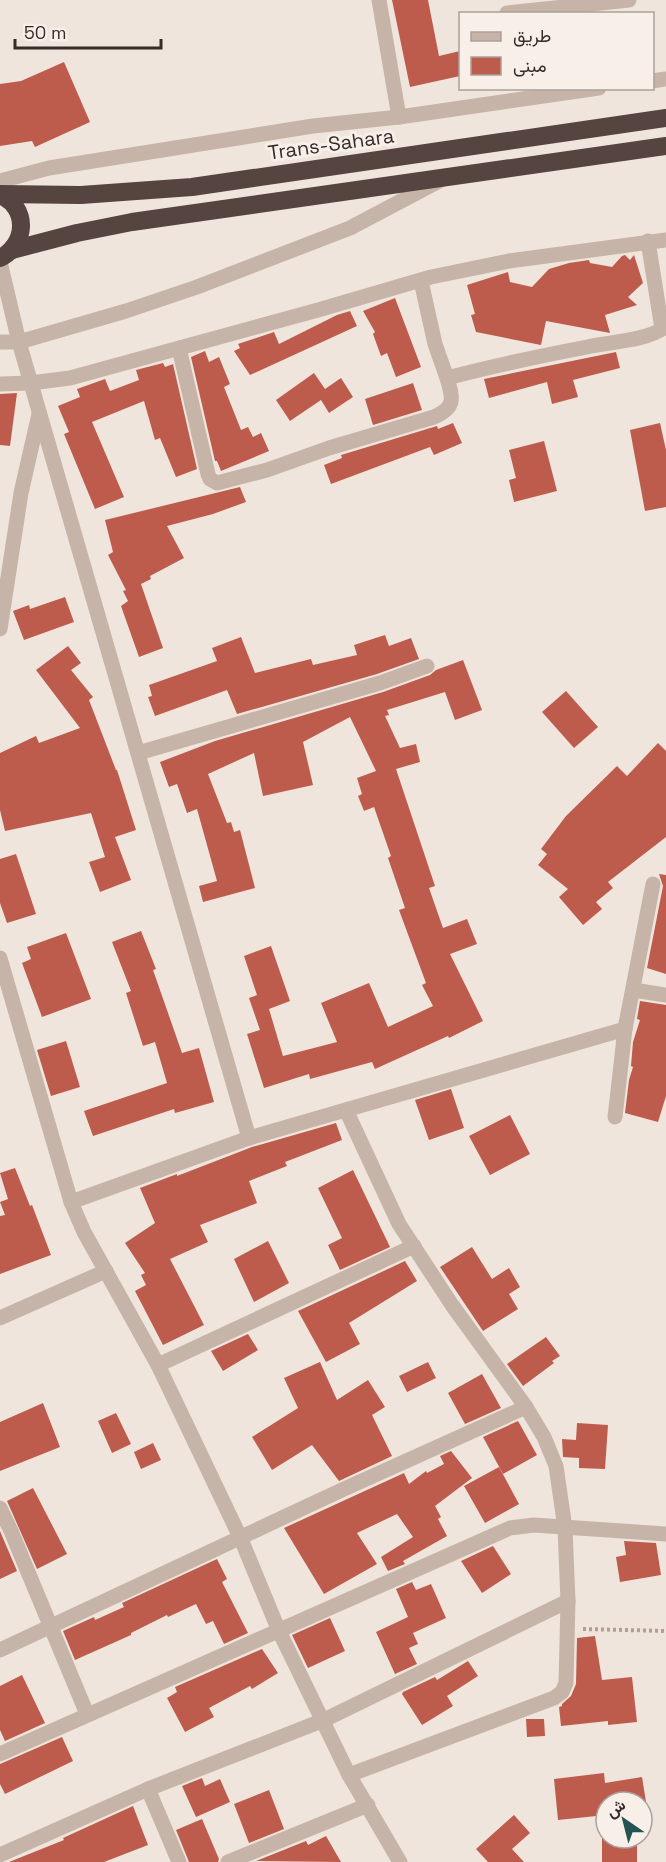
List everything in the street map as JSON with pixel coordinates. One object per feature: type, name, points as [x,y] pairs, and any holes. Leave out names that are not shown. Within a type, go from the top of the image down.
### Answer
[{"type":"highway","name":"Trans-Sahara","points":[[0,194],[81,195],[192,187],[666,118]]},
{"type":"highway","points":[[4,257],[77,233],[132,222],[666,146]]},
{"type":"highway","points":[[0,194],[12,203],[21,218],[21,235],[4,257]]},
{"type":"street","points":[[379,0],[399,117]]},
{"type":"street","points":[[516,12],[629,0]]},
{"type":"street","points":[[0,181],[49,168],[312,126],[399,117],[518,94],[572,90]]},
{"type":"street","points":[[0,342],[19,342],[126,311],[291,252],[351,228],[447,177]]},
{"type":"street","points":[[0,384],[70,378],[431,277],[509,261],[666,240]]},
{"type":"street","points":[[447,378],[586,347],[640,338],[664,328],[648,241]]},
{"type":"street","points":[[4,257],[19,342],[249,1138]]},
{"type":"street","points":[[179,348],[210,479],[217,483],[267,470],[329,448],[410,426],[445,412],[453,397],[435,344],[421,280]]},
{"type":"street","points":[[0,629],[21,493],[40,411]]},
{"type":"street","points":[[138,753],[380,683],[427,666]]},
{"type":"street","points":[[615,1117],[625,1029],[653,884]]},
{"type":"street","points":[[0,958],[71,1202],[84,1232],[158,1365],[241,1539],[279,1631],[349,1774],[400,1862]]},
{"type":"street","points":[[633,990],[666,995]]},
{"type":"street","points":[[71,1202],[249,1138],[625,1029]]},
{"type":"street","points":[[346,1110],[399,1224],[452,1305],[526,1407],[544,1437],[556,1466],[566,1528],[568,1601],[566,1683],[562,1692],[554,1698],[349,1774]]},
{"type":"street","points":[[158,1365],[414,1246]]},
{"type":"street","points":[[0,1318],[106,1271]]},
{"type":"street","points":[[0,1650],[344,1489],[526,1407]]},
{"type":"street","points":[[0,1508],[6,1534],[51,1625],[87,1714]]},
{"type":"street","points":[[0,1754],[510,1528],[534,1525],[666,1534]]},
{"type":"street","points":[[3,1862],[0,1856],[148,1789],[324,1720],[568,1601]]},
{"type":"street","points":[[148,1789],[179,1862]]},
{"type":"street","points":[[228,1862],[368,1806]]},
{"type":"path","points":[[568,1628],[666,1631]]},
{"type":"building","points":[[392,0],[428,0],[439,56],[459,51],[459,76],[410,87]]},
{"type":"building","points":[[64,62],[90,122],[35,147],[32,141],[0,146],[0,84],[21,81]]},
{"type":"building","points":[[625,255],[630,260],[634,255],[643,283],[628,297],[637,305],[605,315],[610,333],[546,321],[541,345],[476,332],[471,315],[475,314],[467,285],[508,272],[510,282],[532,287],[549,269],[589,260],[590,263],[612,267]]},
{"type":"building","points":[[395,298],[421,367],[396,377],[387,353],[381,356],[373,334],[375,332],[363,311]]},
{"type":"building","points":[[350,311],[357,326],[250,375],[234,351],[240,348],[238,344],[274,332],[279,344],[337,315]]},
{"type":"building","points":[[205,351],[209,362],[219,357],[230,384],[224,387],[241,430],[248,427],[253,437],[261,433],[269,451],[221,471],[215,461],[191,357]]},
{"type":"building","points":[[616,352],[620,368],[573,380],[578,397],[552,404],[547,382],[489,398],[484,379]]},
{"type":"building","points":[[163,363],[165,367],[173,364],[197,469],[176,477],[160,438],[155,440],[144,401],[92,422],[124,497],[95,509],[64,434],[69,432],[58,406],[80,397],[77,389],[105,379],[110,391],[139,380],[136,370]]},
{"type":"building","points":[[314,373],[325,389],[341,378],[353,397],[329,413],[321,400],[290,421],[276,400]]},
{"type":"building","points":[[413,383],[422,410],[373,425],[365,399]]},
{"type":"building","points":[[17,393],[10,446],[0,445],[0,394]]},
{"type":"building","points":[[453,423],[462,443],[434,455],[430,447],[331,484],[324,465],[342,458],[341,455]]},
{"type":"building","points":[[660,423],[666,450],[666,507],[645,511],[630,430]]},
{"type":"building","points":[[544,441],[557,491],[514,502],[509,480],[516,478],[509,450]]},
{"type":"building","points":[[240,487],[246,502],[213,514],[167,526],[184,558],[150,576],[151,579],[141,584],[163,648],[139,657],[121,606],[128,601],[123,591],[126,590],[108,555],[113,552],[105,520]]},
{"type":"building","points":[[65,597],[74,622],[24,640],[13,611],[29,605],[30,609]]},
{"type":"building","points":[[385,635],[389,646],[411,638],[419,659],[377,674],[237,714],[227,690],[155,716],[148,697],[152,696],[149,685],[217,661],[212,648],[241,637],[255,673],[311,659],[313,665],[357,655],[354,645]]},
{"type":"building","points":[[68,646],[81,663],[71,670],[93,697],[89,700],[117,770],[136,830],[115,837],[131,880],[100,892],[89,862],[105,857],[91,813],[5,831],[0,810],[0,753],[36,736],[39,743],[80,728],[36,670]]},
{"type":"building","points":[[463,660],[482,710],[455,720],[445,692],[387,710],[389,715],[385,716],[400,748],[416,744],[420,762],[396,769],[435,886],[429,888],[443,928],[467,919],[477,944],[450,954],[483,1021],[375,1069],[372,1062],[310,1079],[309,1074],[264,1088],[247,1034],[260,1030],[249,998],[257,995],[244,956],[271,946],[290,1001],[269,1009],[283,1056],[337,1042],[321,1003],[369,983],[388,1027],[433,1006],[422,985],[426,983],[399,910],[405,908],[388,858],[391,856],[374,807],[364,811],[358,796],[362,794],[357,778],[376,771],[350,717],[303,742],[313,785],[263,796],[254,753],[208,774],[227,823],[231,822],[234,832],[240,830],[255,888],[203,902],[199,886],[217,881],[197,809],[187,813],[177,784],[169,787],[160,762],[215,741],[383,692]]},
{"type":"building","points":[[566,691],[598,727],[574,748],[542,712]]},
{"type":"building","points":[[658,743],[666,751],[666,837],[608,882],[613,888],[596,902],[602,909],[583,925],[559,897],[568,889],[538,865],[547,854],[541,849],[566,816],[617,766],[627,776]]},
{"type":"building","points":[[16,854],[36,914],[7,923],[0,903],[0,859]]},
{"type":"building","points":[[659,874],[666,875],[666,974],[647,968],[663,886]]},
{"type":"building","points":[[141,931],[156,969],[153,970],[182,1053],[199,1048],[214,1102],[175,1113],[174,1109],[93,1136],[84,1111],[167,1083],[155,1042],[143,1046],[126,993],[131,991],[112,942]]},
{"type":"building","points":[[66,933],[91,999],[42,1017],[22,963],[31,959],[27,947]]},
{"type":"building","points":[[640,1001],[666,1005],[666,1096],[658,1122],[625,1113],[633,1067],[631,1066],[633,1042],[640,1020],[637,1019]]},
{"type":"building","points":[[66,1041],[80,1087],[51,1096],[37,1050]]},
{"type":"building","points":[[451,1089],[464,1128],[429,1140],[415,1100]]},
{"type":"building","points":[[510,1115],[530,1154],[490,1175],[469,1136]]},
{"type":"building","points":[[336,1123],[342,1140],[285,1162],[287,1166],[249,1181],[257,1203],[200,1225],[208,1242],[170,1259],[204,1325],[163,1345],[135,1291],[146,1285],[141,1275],[145,1273],[125,1243],[155,1223],[140,1188],[252,1147]]},
{"type":"building","points":[[15,1168],[51,1255],[0,1274],[0,1216],[5,1215],[0,1202],[8,1199],[0,1173]]},
{"type":"building","points":[[353,1170],[390,1247],[340,1270],[328,1245],[342,1238],[318,1188]]},
{"type":"building","points":[[268,1241],[289,1283],[254,1302],[234,1259]]},
{"type":"building","points":[[472,1247],[492,1279],[509,1268],[520,1287],[509,1294],[518,1309],[483,1331],[440,1267]]},
{"type":"building","points":[[405,1261],[417,1281],[349,1323],[360,1344],[326,1362],[298,1311]]},
{"type":"building","points":[[248,1334],[258,1350],[223,1371],[211,1351]]},
{"type":"building","points":[[546,1337],[560,1356],[523,1386],[507,1364]]},
{"type":"building","points":[[320,1362],[337,1400],[368,1380],[385,1407],[372,1415],[392,1456],[339,1481],[312,1445],[272,1470],[252,1437],[298,1408],[284,1378]]},
{"type":"building","points":[[428,1362],[436,1378],[407,1392],[399,1376]]},
{"type":"building","points":[[482,1374],[501,1408],[465,1424],[448,1393]]},
{"type":"building","points":[[43,1403],[60,1447],[0,1471],[0,1422]]},
{"type":"building","points":[[116,1413],[131,1444],[112,1453],[98,1421]]},
{"type":"building","points":[[518,1421],[537,1455],[503,1474],[483,1437]]},
{"type":"building","points":[[577,1423],[608,1425],[605,1469],[579,1468],[579,1458],[563,1457],[562,1439],[576,1440]]},
{"type":"building","points":[[153,1443],[161,1460],[141,1469],[134,1452]]},
{"type":"building","points":[[451,1451],[472,1478],[435,1506],[441,1517],[438,1519],[447,1536],[403,1561],[405,1564],[388,1571],[381,1557],[413,1537],[397,1514],[357,1533],[377,1564],[324,1594],[284,1528],[404,1473],[409,1484],[426,1471],[427,1473],[444,1464],[440,1456]]},
{"type":"building","points":[[499,1467],[519,1504],[485,1523],[464,1486]]},
{"type":"building","points":[[33,1488],[67,1554],[37,1569],[7,1501]]},
{"type":"building","points":[[0,1531],[17,1571],[0,1579]]},
{"type":"building","points":[[624,1541],[656,1543],[661,1575],[620,1582],[616,1557],[626,1555]]},
{"type":"building","points":[[493,1546],[511,1574],[482,1593],[461,1561]]},
{"type":"building","points":[[217,1559],[227,1579],[222,1582],[248,1633],[224,1644],[213,1621],[206,1624],[196,1604],[168,1617],[167,1615],[131,1635],[75,1660],[63,1631],[124,1607],[122,1603]]},
{"type":"building","points":[[412,1582],[416,1590],[431,1584],[446,1618],[413,1633],[418,1644],[409,1648],[417,1664],[395,1674],[376,1632],[408,1617],[396,1589]]},
{"type":"building","points":[[330,1618],[345,1651],[308,1668],[292,1635]]},
{"type":"building","points":[[595,1636],[602,1680],[632,1677],[637,1722],[608,1725],[608,1721],[561,1726],[559,1707],[571,1696],[576,1684],[577,1638]]},
{"type":"building","points":[[262,1649],[278,1673],[252,1689],[250,1686],[209,1708],[214,1717],[185,1732],[167,1698],[177,1692],[175,1687]]},
{"type":"building","points":[[468,1661],[478,1676],[447,1696],[453,1706],[422,1725],[402,1694],[403,1692],[435,1677],[437,1680]]},
{"type":"building","points":[[22,1675],[45,1723],[5,1741],[0,1730],[0,1686]]},
{"type":"building","points":[[526,1719],[544,1719],[545,1736],[527,1737]]},
{"type":"building","points":[[62,1737],[73,1761],[5,1794],[0,1784],[0,1764]]},
{"type":"building","points":[[604,1773],[605,1783],[642,1777],[644,1790],[594,1790],[594,1816],[558,1820],[554,1779]]},
{"type":"building","points":[[202,1778],[205,1786],[220,1779],[230,1802],[196,1817],[182,1786]]},
{"type":"building","points":[[269,1790],[284,1829],[249,1843],[234,1804]]},
{"type":"building","points":[[133,1806],[148,1845],[104,1862],[9,1862],[64,1840],[63,1838]]},
{"type":"building","points":[[514,1815],[530,1833],[512,1849],[524,1862],[488,1862],[476,1849]]},
{"type":"building","points":[[202,1819],[219,1859],[218,1862],[189,1862],[176,1830]]},
{"type":"building","points":[[326,1836],[341,1862],[256,1861],[306,1841],[308,1845]]},
{"type":"building","points":[[602,1850],[637,1850],[637,1862],[602,1862]]}]
